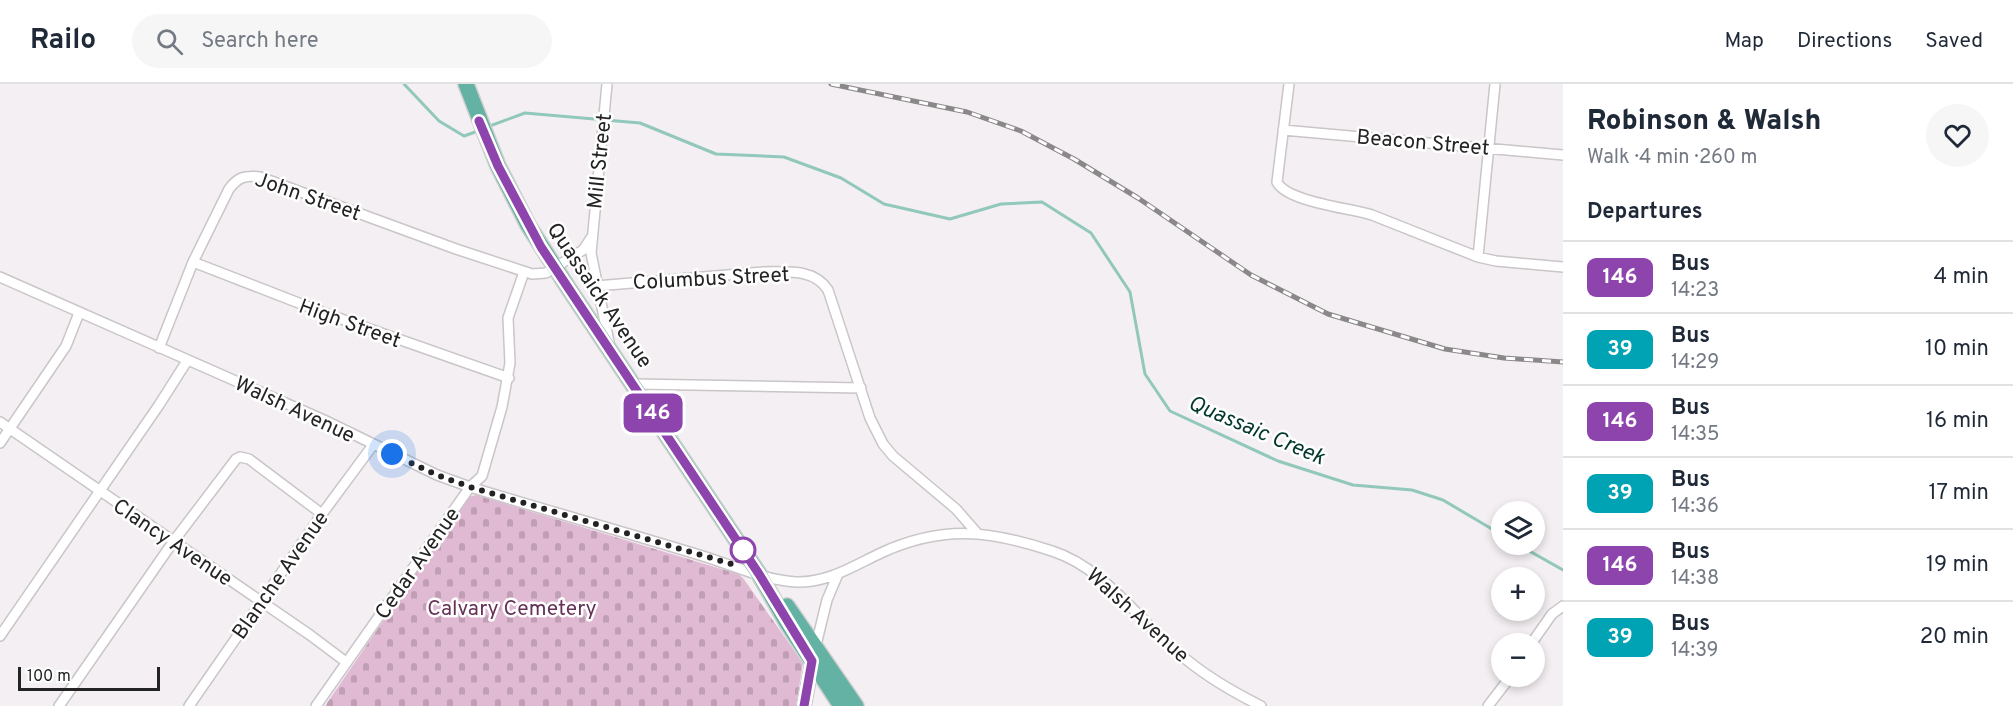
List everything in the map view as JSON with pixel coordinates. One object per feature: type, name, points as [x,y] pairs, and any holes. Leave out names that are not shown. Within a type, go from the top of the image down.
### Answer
[{"type":"highway","name":"Quassaick Avenue","points":[[466,84],[498,166],[528,225],[759,574],[841,706]]},
{"type":"highway","name":"Quassaick Avenue","points":[[759,574],[781,598],[816,645],[856,706]]},
{"type":"main road","points":[[804,706],[816,645]]},
{"type":"street","name":"Mill Street","points":[[591,238],[607,84]]},
{"type":"street","points":[[1289,84],[1279,186],[1296,198],[1372,215],[1496,261],[1563,267]]},
{"type":"street","points":[[1478,256],[1495,84]]},
{"type":"street","name":"Beacon Street","points":[[1283,130],[1563,155]]},
{"type":"street","name":"John Street","points":[[159,348],[193,262],[229,189],[236,180],[248,175],[260,177],[524,272],[539,275],[555,268]]},
{"type":"street","points":[[555,268],[583,250],[591,238]]},
{"type":"street","points":[[591,238],[596,286],[610,351]]},
{"type":"street","name":"High Street","points":[[193,262],[327,314],[509,378]]},
{"type":"street","name":"Cedar Avenue","points":[[316,706],[470,487],[482,476],[509,378],[508,318],[524,272]]},
{"type":"street","name":"Columbus Street","points":[[596,286],[763,272],[804,273],[816,277],[824,283],[828,290],[861,388]]},
{"type":"street","name":"Walsh Avenue","points":[[0,277],[324,420],[437,475],[759,574],[798,582],[822,579],[880,554],[936,534],[977,533],[1037,546],[1070,558],[1086,567],[1180,655],[1236,694],[1261,706]]},
{"type":"street","points":[[0,443],[66,346],[79,313]]},
{"type":"street","points":[[0,636],[187,361]]},
{"type":"street","points":[[634,384],[861,388],[870,417],[883,444],[893,456],[956,509],[977,533]]},
{"type":"street","name":"Clancy Avenue","points":[[0,422],[310,634],[346,663]]},
{"type":"street","name":"Blanche Avenue","points":[[189,706],[322,514],[373,445]]},
{"type":"street","points":[[59,706],[173,542],[236,459],[240,457],[249,459],[322,514]]},
{"type":"street","points":[[816,645],[827,600],[838,574]]},
{"type":"street","points":[[1539,633],[1552,614],[1563,606]]},
{"type":"street","points":[[1488,706],[1503,687]]},
{"type":"green space","name":"Calvary Cemetery","points":[[476,495],[738,574],[803,663],[796,706],[325,706],[468,497]]},
{"type":"waterway","name":"Quassaic Creek","points":[[404,84],[439,121],[464,136],[478,131]]},
{"type":"waterway","name":"Quassaic Creek","points":[[487,127],[525,113],[640,123],[716,154],[784,157],[841,178],[884,204],[950,219],[1001,204],[1042,202],[1091,233],[1130,292],[1145,374],[1170,411],[1278,461],[1353,485],[1412,490],[1443,500],[1491,528]]},
{"type":"waterway","name":"Quassaic Creek","points":[[1536,555],[1563,570]]},
{"type":"railway","points":[[831,84],[967,112],[1021,131],[1074,159],[1138,198],[1251,275],[1328,314],[1445,349],[1504,358],[1563,362]]},
{"type":"bus line","name":"146","points":[[479,121],[498,166],[541,247],[759,574],[812,661],[804,706]]},
{"type":"route","points":[[392,454],[437,475],[470,487],[735,565],[743,550]]}]
